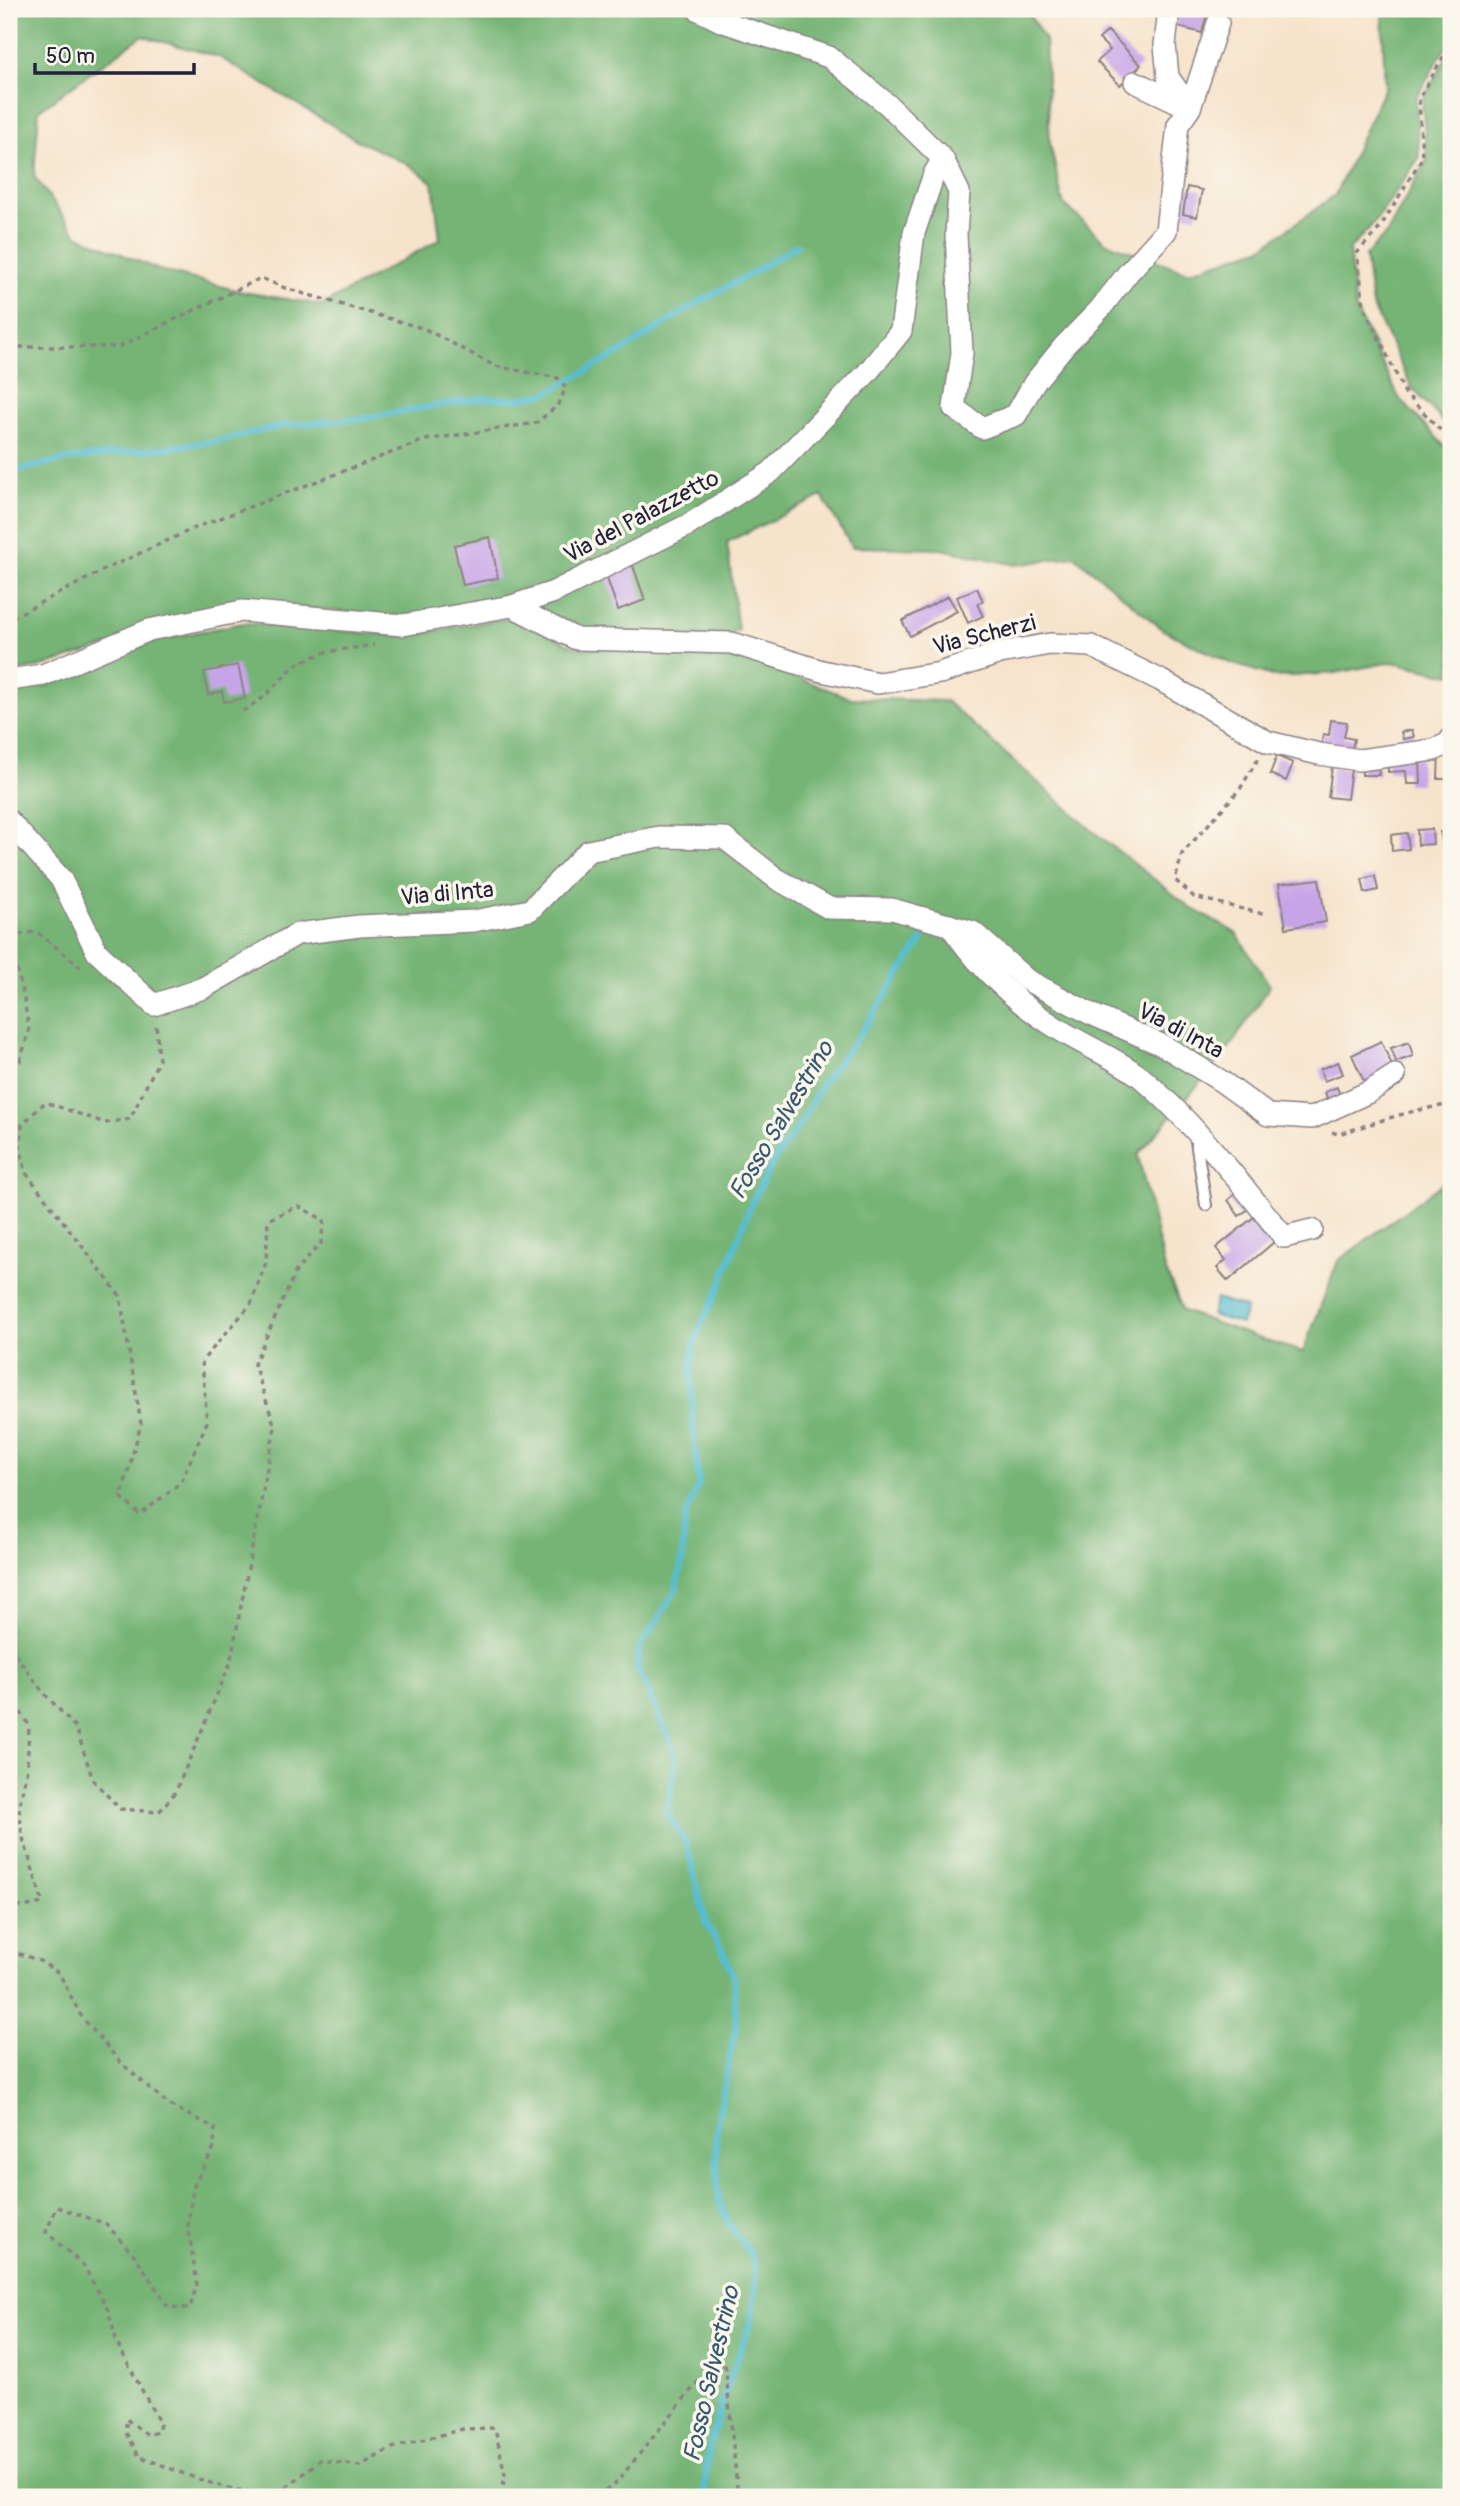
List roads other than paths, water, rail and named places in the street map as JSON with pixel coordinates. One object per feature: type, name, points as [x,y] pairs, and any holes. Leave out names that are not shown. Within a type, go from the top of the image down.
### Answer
[{"type":"street","points":[[697,9],[721,20],[829,57],[887,104],[943,159],[959,192],[956,234],[962,353],[954,408],[982,428],[1016,415],[1034,383],[1064,346],[1100,309],[1166,231],[1178,125],[1190,108],[1218,23]]},
{"type":"street","points":[[1169,9],[1166,46],[1168,77],[1190,108]]},
{"type":"street","points":[[1135,82],[1190,108]]},
{"type":"street","name":"Via del Palazzetto","points":[[9,680],[43,675],[149,630],[242,611],[408,624],[512,606],[554,592],[690,524],[771,472],[867,373],[901,331],[914,233],[934,174],[943,159]]},
{"type":"street","name":"Via Scherzi","points":[[512,606],[576,639],[732,643],[822,671],[878,683],[940,673],[1000,653],[1050,643],[1091,646],[1160,680],[1268,742],[1359,760],[1434,750],[1449,743],[1451,738]]},
{"type":"street","name":"Via di Inta","points":[[9,821],[61,879],[97,953],[154,1005],[203,988],[296,933],[359,926],[474,921],[530,910],[588,851],[659,837],[724,838],[777,879],[829,908],[892,909],[973,932],[1027,980],[1091,1014],[1164,1046],[1221,1081],[1268,1115],[1312,1118],[1368,1092],[1395,1075]]},
{"type":"street","points":[[950,925],[968,952],[1016,1000],[1059,1030],[1141,1077],[1194,1130],[1284,1237],[1312,1230]]},
{"type":"lane","points":[[1194,1130],[1206,1205]]},
{"type":"water","points":[[1216,1299],[1246,1308],[1241,1324],[1211,1315]]},
{"type":"waterway","points":[[9,25],[21,9]]},
{"type":"waterway","points":[[9,472],[64,460],[219,441],[285,425],[359,419],[463,401],[487,398],[517,399],[547,393],[621,352],[694,305],[797,245]]},
{"type":"waterway","name":"Fosso Salvestrino","points":[[706,2497],[705,2479],[713,2433],[751,2320],[755,2296],[755,2272],[751,2254],[728,2223],[720,2203],[718,2188],[716,2142],[736,2026],[734,1980],[726,1957],[706,1923],[687,1845],[667,1812],[676,1761],[673,1748],[637,1666],[639,1649],[675,1592],[682,1562],[685,1518],[699,1483],[691,1376],[694,1346],[702,1323],[719,1289],[752,1202],[774,1161],[804,1118],[822,1083],[859,1036],[922,940]]}]
